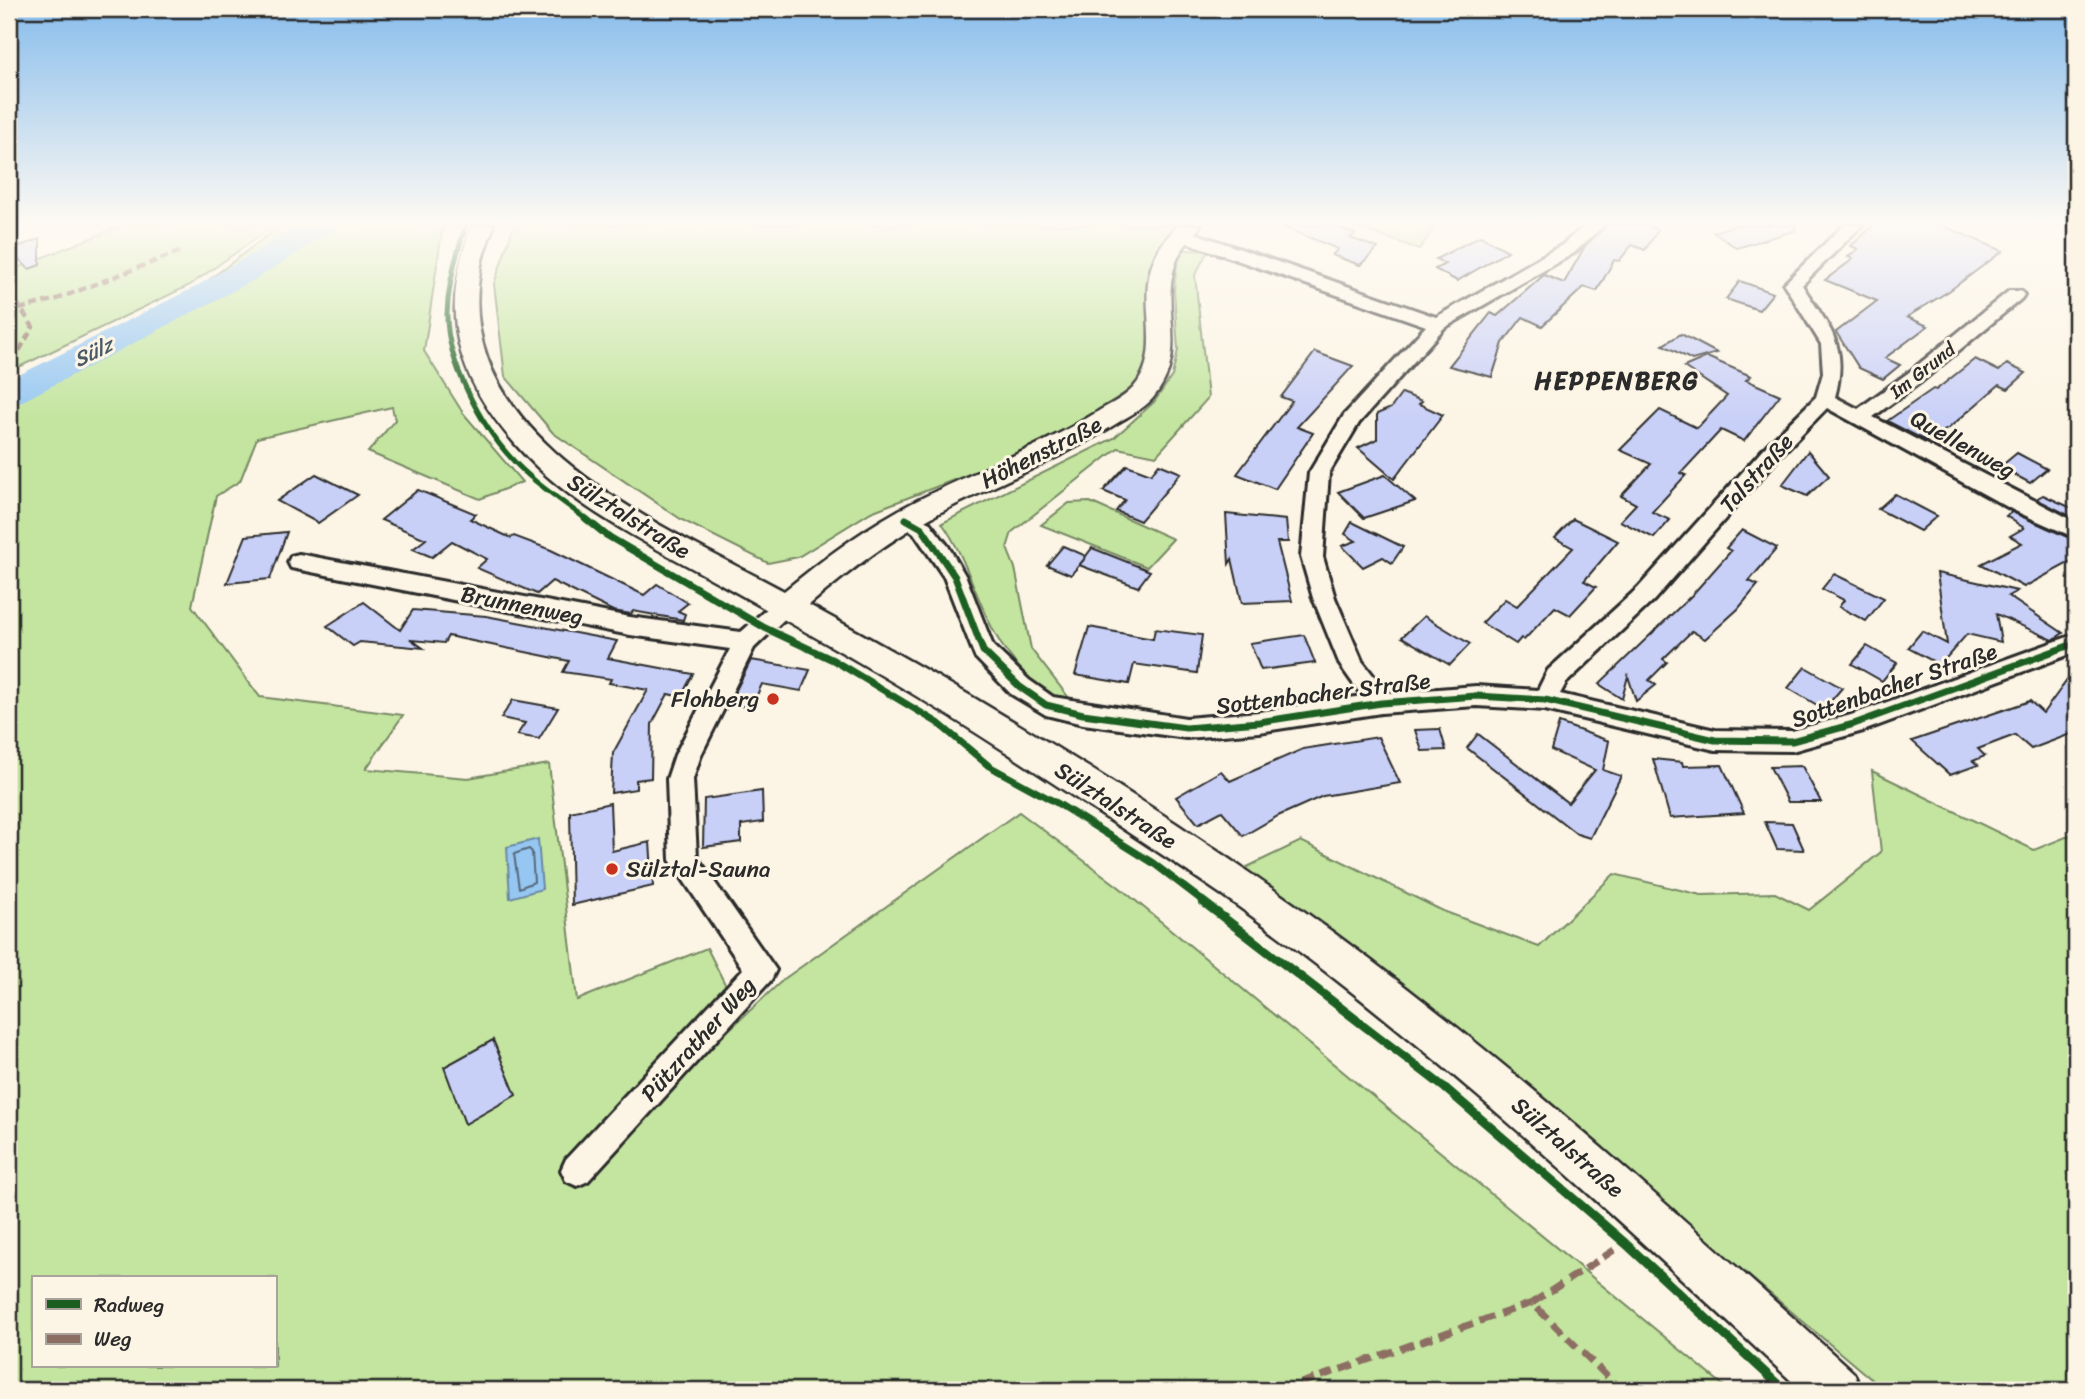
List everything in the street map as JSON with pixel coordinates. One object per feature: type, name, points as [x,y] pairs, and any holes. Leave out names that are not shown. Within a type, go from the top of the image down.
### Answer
[{"type":"main road","name":"Sülztalstraße","points":[[467,290],[467,314],[478,366],[509,422],[541,457],[573,485],[785,608],[932,687],[1250,894],[1387,997],[1501,1089],[1643,1212],[1837,1390]]},
{"type":"main road","name":"Höhenstraße","points":[[785,608],[848,555],[906,519],[1067,442],[1143,393],[1157,368],[1163,343],[1159,290]]},
{"type":"street","points":[[1347,290],[1438,324]]},
{"type":"street","points":[[1381,703],[1352,665],[1324,598],[1312,557],[1320,473],[1351,419],[1438,324],[1497,290]]},
{"type":"street","points":[[1797,290],[1830,344],[1832,373],[1825,399]]},
{"type":"street","name":"Im Grund","points":[[1861,416],[1915,377],[2015,295]]},
{"type":"street","name":"Quellenweg","points":[[1825,399],[1861,416],[2021,505],[2076,531]]},
{"type":"street","name":"Talstraße","points":[[1545,700],[1558,677],[1646,594],[1774,450],[1825,399]]},
{"type":"street","name":"Sottenbacher Straße","points":[[906,519],[922,528],[955,577],[983,651],[1020,687],[1046,705],[1083,714],[1186,728],[1259,722],[1381,703],[1476,696],[1545,700],[1715,740],[1792,741],[1854,724],[2076,643]]},
{"type":"street","name":"Brunnenweg","points":[[299,562],[335,561],[630,626],[745,642]]},
{"type":"street","name":"Pützrather Weg","points":[[578,1170],[761,970],[744,951],[684,860],[681,848],[680,779],[688,755],[745,642],[785,608]]},
{"type":"green space","points":[[9,290],[179,290],[17,368],[9,327]]},
{"type":"green space","points":[[194,290],[433,290],[424,351],[463,413],[522,482],[480,499],[368,452],[395,420],[392,407],[257,438],[240,481],[216,496],[192,606],[260,697],[403,715],[366,769],[468,778],[549,764],[577,1000],[707,948],[731,996],[585,1163],[784,979],[1019,812],[1119,887],[1729,1390],[9,1390],[9,409],[12,383]]},
{"type":"green space","points":[[495,290],[1165,290],[1147,366],[1135,387],[1100,415],[1065,437],[871,512],[798,557],[768,563],[682,520],[553,433],[505,376]]},
{"type":"green space","points":[[1174,290],[1197,290],[1208,398],[1156,456],[1118,448],[1012,532],[1007,548],[1015,568],[1031,649],[1069,698],[1042,694],[1001,644],[959,552],[942,523],[1114,438],[1154,402],[1172,376],[1178,350]]},
{"type":"green space","points":[[1090,502],[1173,539],[1147,567],[1041,525],[1069,503]]},
{"type":"green space","points":[[1872,771],[2034,850],[2076,833],[2076,1390],[1884,1390],[1438,1013],[1241,870],[1301,841],[1443,911],[1539,947],[1614,874],[1701,895],[1775,893],[1809,910],[1881,852]]},
{"type":"water","points":[[538,839],[542,889],[510,898],[507,847]]},
{"type":"building","points":[[1526,290],[1580,290],[1542,326],[1523,317],[1503,343],[1492,377],[1449,366],[1491,313],[1497,316]]},
{"type":"building","points":[[1733,290],[1766,290],[1773,293],[1759,310],[1726,299]]},
{"type":"building","points":[[1850,290],[1950,290],[1907,317],[1928,326],[1885,358],[1900,365],[1883,379],[1859,368],[1836,332],[1877,301]]},
{"type":"building","points":[[1681,334],[1717,353],[1692,360],[1663,345]]},
{"type":"building","points":[[1315,352],[1353,366],[1297,427],[1313,433],[1275,489],[1237,474],[1292,401],[1281,397]]},
{"type":"building","points":[[1707,357],[1751,376],[1746,380],[1780,395],[1744,441],[1721,430],[1681,473],[1686,475],[1652,512],[1670,520],[1654,538],[1620,521],[1636,504],[1621,496],[1651,464],[1620,450],[1660,410],[1697,428],[1727,396],[1684,367]]},
{"type":"building","points":[[1975,359],[1999,371],[2007,364],[2026,373],[2008,389],[1999,385],[1949,428],[1926,441],[1887,421],[1933,389],[1936,390]]},
{"type":"building","points":[[1402,393],[1422,401],[1419,404],[1443,415],[1394,479],[1358,448],[1377,439],[1377,414],[1391,408]]},
{"type":"building","points":[[1808,451],[1829,476],[1807,496],[1782,485]]},
{"type":"building","points":[[2017,453],[2047,469],[2030,483],[2000,467]]},
{"type":"building","points":[[1159,464],[1181,473],[1140,521],[1116,511],[1125,500],[1103,491],[1127,465],[1151,474]]},
{"type":"building","points":[[316,474],[358,495],[318,523],[277,501]]},
{"type":"building","points":[[1385,475],[1415,501],[1364,518],[1338,492]]},
{"type":"building","points":[[418,490],[476,514],[470,519],[511,538],[514,536],[551,550],[644,595],[657,584],[688,603],[678,611],[685,614],[683,620],[633,611],[631,614],[613,611],[552,581],[537,594],[477,568],[487,559],[452,541],[432,557],[413,549],[426,539],[381,520]]},
{"type":"building","points":[[1895,494],[1937,516],[1920,531],[1878,509]]},
{"type":"building","points":[[2043,495],[2076,510],[2076,519],[2036,499]]},
{"type":"building","points":[[2012,512],[2076,541],[2076,559],[2024,587],[1981,564],[2022,543],[2010,536],[2024,528],[2006,516]]},
{"type":"building","points":[[1226,514],[1286,520],[1288,542],[1277,542],[1292,601],[1242,603],[1232,559],[1229,564]]},
{"type":"building","points":[[1573,519],[1618,541],[1584,581],[1596,587],[1570,615],[1555,607],[1524,640],[1521,638],[1516,644],[1482,623],[1505,599],[1517,606],[1573,548],[1555,538]]},
{"type":"building","points":[[1352,522],[1403,547],[1392,563],[1383,557],[1363,567],[1342,546],[1356,541],[1345,534]]},
{"type":"building","points":[[1742,530],[1777,548],[1749,581],[1758,585],[1738,609],[1705,639],[1692,631],[1663,659],[1667,662],[1649,680],[1656,685],[1636,701],[1628,676],[1622,699],[1599,684],[1692,595],[1731,551],[1726,548]]},
{"type":"building","points":[[287,532],[270,579],[227,583],[246,536]]},
{"type":"building","points":[[1063,546],[1086,556],[1092,548],[1150,571],[1138,587],[1079,565],[1071,575],[1047,565]]},
{"type":"building","points":[[1937,573],[2017,591],[2008,596],[2063,633],[2053,640],[1996,614],[2001,642],[1967,634],[1940,665],[1908,648],[1922,631],[1947,644]]},
{"type":"building","points":[[1834,574],[1884,598],[1866,621],[1839,607],[1844,600],[1822,589]]},
{"type":"building","points":[[364,602],[400,630],[413,610],[486,616],[617,641],[608,658],[693,674],[681,697],[668,694],[652,724],[651,778],[636,780],[636,789],[611,793],[613,753],[648,690],[609,683],[611,679],[563,672],[569,661],[448,636],[444,643],[412,640],[423,648],[360,642],[353,646],[327,626]]},
{"type":"building","points":[[1424,616],[1470,644],[1450,665],[1402,637]]},
{"type":"building","points":[[1089,627],[1153,639],[1155,629],[1202,635],[1197,673],[1134,664],[1129,684],[1075,675]]},
{"type":"building","points":[[1304,635],[1315,663],[1261,670],[1250,643]]},
{"type":"building","points":[[1867,646],[1897,663],[1882,681],[1852,664]]},
{"type":"building","name":"Flohberg","points":[[751,660],[810,670],[801,691],[762,684],[751,708],[729,704]]},
{"type":"building","points":[[1805,667],[1842,688],[1824,709],[1788,688]]},
{"type":"building","points":[[2076,668],[2076,732],[2031,749],[2015,735],[1978,749],[1985,756],[1973,761],[1978,765],[1950,775],[1912,741],[2030,701],[2043,713]]},
{"type":"building","points":[[513,700],[558,708],[539,739],[517,735],[525,723],[501,718]]},
{"type":"building","points":[[1559,723],[1609,741],[1603,770],[1621,776],[1590,838],[1577,834],[1467,748],[1478,734],[1568,803],[1595,770],[1551,750]]},
{"type":"building","points":[[1440,729],[1446,750],[1422,751],[1415,730]]},
{"type":"building","points":[[1378,737],[1400,783],[1323,796],[1278,816],[1243,836],[1222,811],[1198,824],[1176,797],[1221,771],[1230,781],[1303,749]]},
{"type":"building","points":[[1653,759],[1682,762],[1683,766],[1722,765],[1744,813],[1670,818]]},
{"type":"building","points":[[1802,766],[1821,802],[1788,802],[1770,767]]},
{"type":"building","points":[[762,791],[763,822],[741,825],[741,842],[703,847],[704,799]]},
{"type":"building","name":"Sülztal-Sauna","points":[[610,803],[612,851],[650,842],[653,886],[572,905],[570,812]]},
{"type":"building","points":[[1765,822],[1792,823],[1804,850],[1777,849]]},
{"type":"building","points":[[493,1040],[516,1095],[465,1124],[444,1067]]},
{"type":"waterway","name":"Sülz","points":[[9,394],[214,290]]},
{"type":"marked path","points":[[19,309],[80,290]]},
{"type":"marked path","points":[[9,291],[33,327],[19,351]]},
{"type":"marked path","points":[[1532,1303],[1625,1243]]},
{"type":"marked path","points":[[1281,1390],[1532,1303],[1621,1390]]},
{"type":"cycle path","points":[[450,290],[447,316],[454,359],[477,410],[512,460],[606,535],[765,628],[833,660],[938,723],[989,766],[1057,803],[1153,863],[1445,1088],[1625,1243],[1784,1390]]},
{"type":"cycle path","points":[[906,519],[922,528],[955,577],[983,651],[1020,687],[1046,705],[1083,714],[1186,728],[1259,722],[1381,703],[1476,696],[1545,700],[1715,740],[1792,741],[1854,724],[2076,643]]},
{"type":"place","name":"Flohberg","points":[[773,699]]},
{"type":"place","name":"Sülztal-Sauna","points":[[612,869]]},
{"type":"district","name":"HEPPENBERG","points":[[1617,381]]}]
